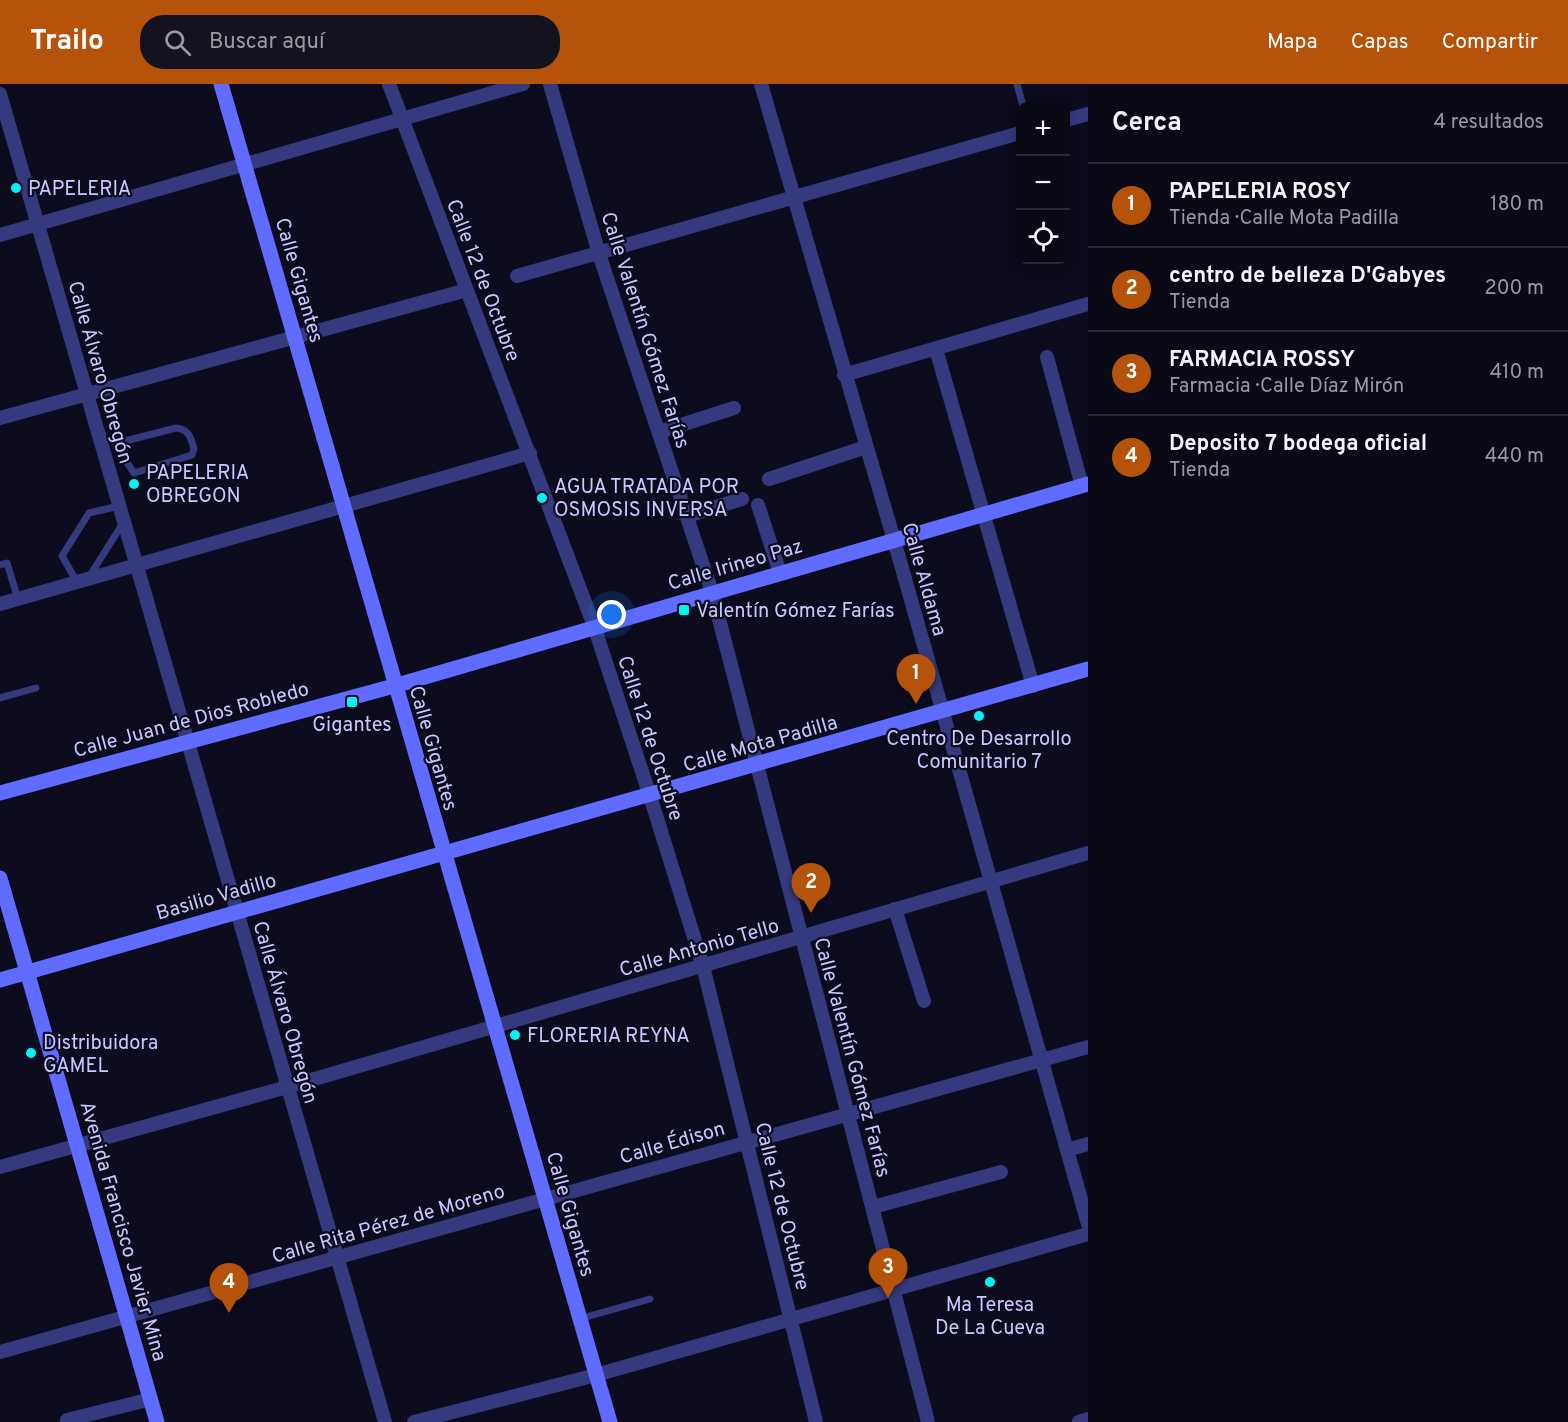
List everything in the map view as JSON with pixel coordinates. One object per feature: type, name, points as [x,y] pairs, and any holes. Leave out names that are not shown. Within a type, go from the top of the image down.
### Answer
[{"type":"street","name":"Calle Gigantes","points":[[221,84],[345,508],[394,686],[610,1422]]},
{"type":"street","name":"Calle 12 de Octubre","points":[[389,84],[594,626],[650,796],[703,966],[816,1422]]},
{"type":"street","points":[[0,235],[523,84]]},
{"type":"street","name":"Calle Valentín Gómez Farías","points":[[550,84],[599,254],[712,592],[928,1422]]},
{"type":"street","name":"Calle Aldama","points":[[761,84],[894,540],[1088,1224]]},
{"type":"street","name":"Calle Álvaro Obregón","points":[[0,94],[385,1422]]},
{"type":"street","points":[[1070,119],[1088,114]]},
{"type":"street","points":[[517,276],[794,200],[1016,134]]},
{"type":"street","points":[[0,418],[467,290]]},
{"type":"street","points":[[844,375],[1088,304]]},
{"type":"street","points":[[936,349],[1033,686]]},
{"type":"street","points":[[1047,357],[1085,485]]},
{"type":"street","points":[[659,432],[734,408]]},
{"type":"street","points":[[769,479],[866,447]]},
{"type":"street","points":[[0,604],[345,508],[530,453]]},
{"type":"street","name":"Calle Irineo Paz","points":[[394,686],[1085,485]]},
{"type":"street","points":[[687,516],[742,499]]},
{"type":"street","points":[[758,505],[780,573]]},
{"type":"street","name":"Calle Mota Padilla","points":[[444,855],[1088,669]]},
{"type":"street","name":"Calle Juan de Dios Robledo","points":[[0,793],[394,686]]},
{"type":"street","name":"Calle Antonio Tello","points":[[0,1167],[287,1087],[1088,853]]},
{"type":"street","name":"Basilio Vadillo","points":[[0,980],[236,911],[444,855]]},
{"type":"street","name":"Avenida Francisco Javier Mina","points":[[0,878],[158,1422]]},
{"type":"street","points":[[895,909],[924,1001]]},
{"type":"street","name":"Calle Édison","points":[[544,1199],[848,1112],[1088,1047]]},
{"type":"street","points":[[1067,1150],[1088,1144]]},
{"type":"street","points":[[873,1207],[1001,1172]]},
{"type":"street","name":"Calle Rita Pérez de Moreno","points":[[0,1352],[544,1199]]},
{"type":"street","points":[[414,1422],[596,1375],[1088,1234]]},
{"type":"street","points":[[67,1420],[151,1399]]},
{"type":"street","points":[[1079,1422],[1088,1419]]},
{"type":"lane","points":[[1017,84],[1022,102]]},
{"type":"lane","points":[[176,428],[183,428],[189,434],[194,449],[187,458],[134,473],[124,458],[125,441],[176,428]]},
{"type":"lane","points":[[107,463],[124,458]]},
{"type":"lane","points":[[119,506],[89,513],[62,556],[82,581],[124,522]]},
{"type":"lane","points":[[0,565],[7,563],[18,599]]},
{"type":"lane","points":[[0,698],[36,688]]},
{"type":"lane","points":[[579,1319],[650,1299]]},
{"type":"place","name":"PAPELERIA","points":[[16,188]]},
{"type":"place","name":"PAPELERIA OBREGON","points":[[134,484]]},
{"type":"place","name":"AGUA TRATADA POR OSMOSIS INVERSA","points":[[542,498]]},
{"type":"place","name":"Valentín Gómez Farías","points":[[684,610]]},
{"type":"place","name":"Gigantes","points":[[352,702]]},
{"type":"place","name":"PAPELERIA ROSY","points":[[916,704]]},
{"type":"place","name":"Centro De Desarrollo Comunitario 7","points":[[979,716]]},
{"type":"place","name":"centro de belleza D'Gabyes","points":[[811,913]]},
{"type":"place","name":"FLORERIA REYNA","points":[[515,1035]]},
{"type":"place","name":"Distribuidora GAMEL","points":[[31,1053]]},
{"type":"place","name":"Ma Teresa De La Cueva","points":[[990,1282]]},
{"type":"place","name":"FARMACIA ROSSY","points":[[888,1298]]},
{"type":"place","name":"Deposito 7 bodega oficial","points":[[229,1313]]}]
